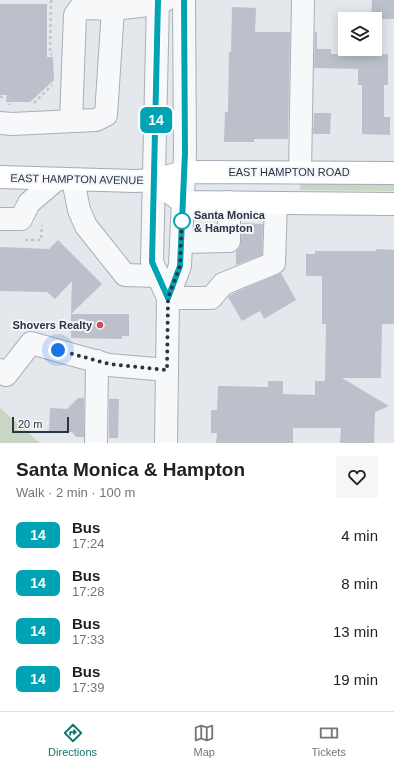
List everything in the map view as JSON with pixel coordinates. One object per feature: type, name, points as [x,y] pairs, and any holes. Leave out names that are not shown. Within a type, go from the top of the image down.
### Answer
[{"type":"main road","name":"EAST HAMPTON ROAD","points":[[184,172],[394,173]]},
{"type":"main road","name":"EAST HAMPTON AVENUE","points":[[0,177],[64,180],[154,180],[184,172]]},
{"type":"main road","points":[[276,172],[276,203]]},
{"type":"main road","name":"EAST HAMPTON AVENUE","points":[[154,180],[182,202]]},
{"type":"main road","points":[[182,202],[394,204]]},
{"type":"street","points":[[166,443],[168,298],[180,266],[184,172],[184,0]]},
{"type":"street","points":[[300,172],[303,0]]},
{"type":"street","points":[[71,121],[75,15],[80,8],[113,9],[160,1],[152,262],[168,298]]},
{"type":"street","points":[[0,123],[12,124],[96,120],[106,115],[113,9]]},
{"type":"street","points":[[0,219],[21,219],[30,203],[64,180],[86,226],[125,274],[158,276]]},
{"type":"street","points":[[181,242],[229,241],[229,202]]},
{"type":"street","points":[[168,298],[211,298],[223,284],[274,263],[276,203]]},
{"type":"street","points":[[0,370],[6,375],[31,343],[109,364],[167,370]]},
{"type":"street","points":[[96,443],[97,361]]},
{"type":"path","points":[[51,0],[50,53],[54,56]]},
{"type":"path","points":[[31,106],[57,80]]},
{"type":"path","points":[[0,97],[11,97],[9,105],[16,105]]},
{"type":"green space","points":[[394,182],[394,191],[300,190],[300,184]]},
{"type":"green space","points":[[0,408],[40,443],[0,443]]},
{"type":"building","points":[[372,0],[394,0],[394,19],[382,19],[382,12],[371,12]]},
{"type":"building","points":[[0,4],[47,4],[47,57],[53,57],[54,80],[30,102],[6,102],[7,95],[0,95]]},
{"type":"building","points":[[232,7],[256,8],[255,32],[290,32],[288,139],[254,139],[254,142],[224,142],[225,112],[228,112],[229,52],[231,52]]},
{"type":"building","points":[[315,32],[317,32],[317,49],[331,49],[331,54],[338,54],[338,56],[382,56],[382,54],[388,54],[388,85],[384,85],[384,117],[390,117],[390,135],[362,134],[362,85],[358,85],[358,69],[314,68]]},
{"type":"building","points":[[314,113],[331,113],[330,134],[313,134]]},
{"type":"building","points":[[242,223],[263,224],[262,255],[236,265],[236,251],[240,247]]},
{"type":"building","points":[[58,240],[102,284],[71,314],[72,281],[55,299],[47,292],[0,291],[0,247],[49,249]]},
{"type":"building","points":[[376,249],[394,250],[394,324],[382,324],[381,378],[342,378],[389,406],[375,412],[374,443],[340,443],[341,428],[293,428],[293,443],[216,443],[217,433],[211,433],[211,410],[217,410],[218,386],[268,387],[268,381],[283,381],[283,394],[315,395],[315,381],[325,381],[326,324],[322,324],[322,276],[306,276],[306,254],[315,254],[315,251],[376,251]]},
{"type":"building","points":[[281,273],[296,300],[264,319],[260,311],[242,321],[228,297]]},
{"type":"building","name":"Shovers Realty","points":[[71,314],[129,314],[129,336],[122,336],[122,339],[71,338]]},
{"type":"building","points":[[78,398],[84,398],[84,437],[76,437],[72,432],[49,431],[50,408],[67,409]]},
{"type":"building","points":[[109,399],[119,399],[118,438],[109,438]]},
{"type":"bus line","name":"14","points":[[158,0],[156,153],[152,262],[168,298],[180,266],[185,153],[184,0]]},
{"type":"place","name":"Santa Monica & Hampton","points":[[182,221]]},
{"type":"place","name":"Shovers Realty","points":[[100,325]]},
{"type":"route","points":[[58,350],[109,364],[167,370],[168,298],[180,266],[182,216],[182,221]]}]
